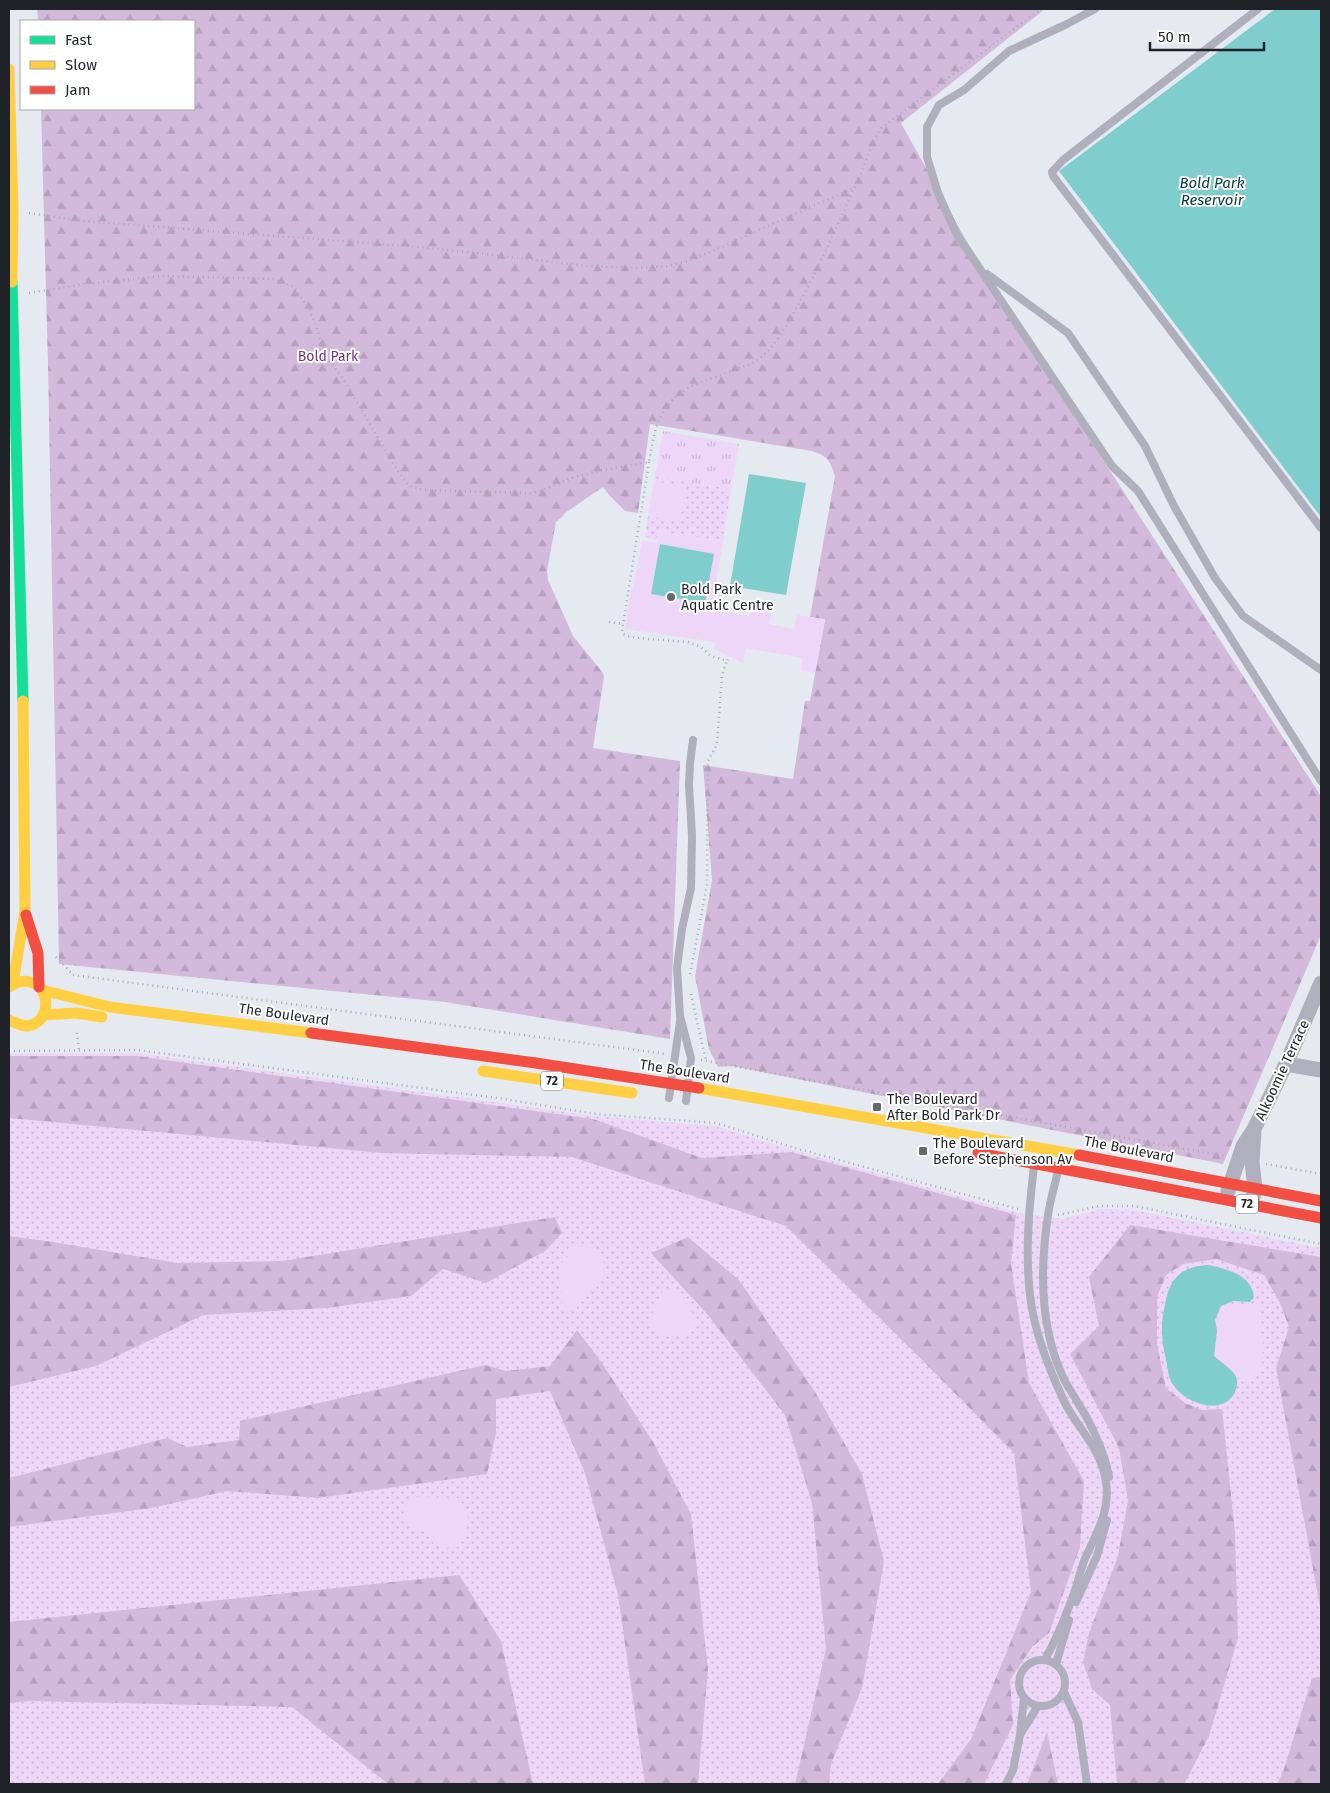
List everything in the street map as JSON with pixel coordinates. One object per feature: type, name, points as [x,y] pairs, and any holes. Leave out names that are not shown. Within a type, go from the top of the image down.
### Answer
[{"type":"main road","points":[[9,69],[12,296],[22,623],[25,911],[11,985]]},
{"type":"main road","points":[[9,1021],[22,1026],[31,1025],[38,1021],[46,1007],[46,1000],[40,988],[38,953],[25,911]]},
{"type":"main road","name":"The Boulevard","points":[[11,985],[20,981],[30,981],[40,988],[110,1007],[509,1059],[672,1083],[1063,1152],[1321,1201]]},
{"type":"main road","points":[[43,1014],[76,1013],[160,1025]]},
{"type":"main road","name":"72","points":[[472,1070],[639,1094]]},
{"type":"main road","points":[[664,1097],[691,1102]]},
{"type":"main road","name":"72","points":[[968,1151],[1321,1218]]},
{"type":"street","name":"Alkoomie Terrace","points":[[1226,1200],[1243,1146],[1254,1129],[1286,1064],[1321,984]]},
{"type":"street","points":[[1286,1064],[1321,1070]]},
{"type":"street","name":"Alkoomie Terrace","points":[[1251,1205],[1255,1188],[1252,1162],[1254,1129]]},
{"type":"lane","points":[[1095,9],[1009,51],[964,90],[939,105],[927,127],[927,156],[938,193],[956,233],[1112,466],[1138,491],[1321,781]]},
{"type":"lane","points":[[1258,9],[1062,160],[1052,172],[1053,176],[1321,528]]},
{"type":"lane","points":[[981,270],[1068,333],[1144,446],[1174,506],[1215,578],[1243,616],[1317,665],[1321,670]]},
{"type":"lane","points":[[664,1097],[672,1083],[680,1016],[677,968],[682,929],[691,888],[692,836],[689,784],[693,740]]},
{"type":"lane","points":[[680,1016],[691,1058],[689,1086],[691,1102]]},
{"type":"lane","points":[[1038,1148],[1034,1163],[1029,1212],[1030,1295],[1036,1327],[1050,1371],[1064,1402],[1099,1457],[1106,1483],[1107,1507],[1098,1533],[1084,1562],[1057,1638],[1045,1660]]},
{"type":"lane","points":[[1056,1664],[1077,1599],[1097,1556],[1111,1504],[1111,1484],[1107,1464],[1086,1416],[1055,1360],[1046,1317],[1044,1263],[1048,1215],[1063,1152]]},
{"type":"lane","points":[[1037,1660],[1045,1660],[1056,1664],[1065,1676],[1066,1684],[1060,1699],[1054,1704],[1038,1706],[1024,1698],[1020,1691],[1020,1676],[1030,1663],[1037,1660]]},
{"type":"lane","points":[[1064,1692],[1078,1722],[1087,1784]]},
{"type":"lane","points":[[1006,1784],[1014,1770],[1024,1698]]},
{"type":"lane","points":[[1020,1735],[1038,1706]]},
{"type":"path","points":[[728,661],[711,656],[702,647],[688,642],[626,636],[622,631],[649,462],[659,418],[680,393],[688,387],[755,362],[765,356],[780,336],[821,261],[877,134],[882,128],[1041,9]]},
{"type":"path","points":[[12,211],[83,221],[387,244],[587,266],[639,268],[669,266],[689,261],[855,187]]},
{"type":"path","points":[[12,296],[84,284],[162,276],[273,279],[294,287],[310,310],[327,357],[345,382],[396,468],[408,485],[422,490],[530,493],[544,491],[554,485],[583,474],[649,462]]},
{"type":"path","points":[[609,622],[624,624]]},
{"type":"path","points":[[690,978],[706,885],[708,761],[717,744],[722,676],[724,665],[728,661],[729,656]]},
{"type":"path","points":[[691,992],[706,1061]]},
{"type":"path","points":[[9,1051],[136,1050],[487,1096],[596,1114],[716,1123],[795,1148],[1029,1212]]},
{"type":"path","points":[[1048,1215],[1062,1216],[1099,1206],[1134,1206],[1321,1244]]},
{"type":"green space","name":"Bold Park","points":[[37,9],[1045,9],[901,123],[998,298],[1321,796],[1321,935],[1223,1164],[732,1066],[718,1067],[709,1049],[695,976],[712,880],[703,765],[793,779],[805,701],[810,701],[825,620],[810,617],[835,476],[827,459],[812,451],[650,424],[638,513],[625,511],[603,487],[565,513],[556,522],[547,571],[548,580],[573,636],[603,673],[604,677],[593,748],[680,761],[670,1039],[445,1002],[59,964],[48,365],[41,110],[195,110],[195,20],[38,20]]},
{"type":"green space","points":[[663,431],[739,444],[731,489],[655,476]]},
{"type":"green space","points":[[655,476],[731,489],[723,541],[659,531],[657,539],[645,537],[648,516],[680,521],[686,487],[654,481]]},
{"type":"green space","points":[[654,481],[686,487],[680,522],[648,516]]},
{"type":"green space","name":"Bold Park Aquatic Centre","points":[[659,531],[723,541],[711,610],[750,616],[752,604],[772,608],[769,624],[794,629],[797,615],[825,619],[815,673],[801,671],[802,658],[746,648],[743,663],[714,649],[715,642],[625,629],[631,590],[633,590],[642,541],[657,543]]},
{"type":"green space","points":[[136,1053],[595,1116],[715,1126],[793,1150],[1019,1213],[1063,1219],[1100,1209],[1133,1210],[1321,1248],[1321,1784],[9,1784],[9,1054]]},
{"type":"green space","points":[[9,1056],[136,1056],[593,1119],[702,1158],[791,1152],[1016,1215],[1011,1263],[1029,1383],[1084,1481],[1080,1547],[1049,1633],[1032,1647],[1010,1680],[1013,1725],[984,1784],[938,1784],[971,1739],[1031,1592],[1014,1453],[786,1226],[572,1157],[381,1153],[9,1118]]},
{"type":"green space","points":[[555,1217],[562,1233],[545,1251],[486,1283],[443,1269],[411,1296],[327,1308],[203,1315],[96,1366],[9,1387],[9,1236],[177,1263],[282,1261]]},
{"type":"green space","points":[[1130,1225],[1321,1257],[1321,1612],[1276,1368],[1289,1327],[1280,1303],[1264,1275],[1216,1259],[1183,1264],[1166,1275],[1157,1297],[1157,1344],[1166,1388],[1185,1403],[1202,1410],[1222,1409],[1235,1532],[1238,1638],[1209,1736],[1184,1784],[1117,1784],[1110,1705],[1092,1689],[1083,1662],[1089,1633],[1118,1556],[1128,1500],[1119,1448],[1070,1354],[1099,1326],[1089,1277]]},
{"type":"green space","points":[[688,1237],[739,1280],[815,1392],[862,1474],[884,1562],[862,1688],[831,1764],[829,1784],[795,1784],[826,1649],[812,1503],[785,1415],[708,1315],[651,1253]]},
{"type":"green space","points":[[588,1245],[600,1256],[604,1272],[599,1282],[586,1292],[576,1309],[570,1311],[562,1303],[561,1264],[576,1247]]},
{"type":"green space","points":[[675,1288],[685,1298],[697,1321],[686,1332],[679,1335],[665,1336],[658,1334],[648,1322],[664,1289]]},
{"type":"green space","points":[[1236,1304],[1259,1306],[1258,1322],[1263,1337],[1262,1365],[1251,1381],[1237,1378],[1230,1369],[1214,1357],[1218,1312],[1226,1306]]},
{"type":"green space","points":[[577,1330],[600,1360],[653,1442],[691,1514],[708,1670],[698,1784],[645,1784],[618,1595],[585,1473],[550,1391],[496,1399],[496,1433],[487,1474],[318,1498],[227,1491],[152,1508],[9,1527],[9,1478],[167,1438],[187,1447],[239,1440],[240,1421],[485,1365],[506,1371],[550,1366]]},
{"type":"green space","points":[[411,1497],[458,1498],[466,1510],[468,1522],[465,1534],[458,1547],[444,1548],[433,1542],[425,1532],[409,1525],[404,1518],[404,1507]]},
{"type":"green space","points":[[459,1575],[501,1641],[533,1784],[388,1784],[292,1707],[30,1701],[9,1703],[9,1622]]},
{"type":"green space","points":[[1321,1677],[1321,1784],[1277,1784],[1283,1772],[1312,1678]]},
{"type":"green space","points":[[1047,1732],[1058,1784],[1027,1784]]},
{"type":"water","name":"Bold Park Reservoir","points":[[1275,9],[1321,9],[1321,517],[1059,171]]},
{"type":"water","points":[[749,474],[806,483],[786,595],[730,586]]},
{"type":"water","points":[[660,544],[714,554],[705,603],[651,594]]},
{"type":"water","points":[[1209,1265],[1231,1271],[1243,1278],[1252,1289],[1254,1297],[1250,1302],[1233,1301],[1221,1306],[1215,1320],[1217,1331],[1214,1356],[1232,1371],[1236,1377],[1237,1386],[1229,1400],[1214,1406],[1204,1405],[1187,1398],[1172,1384],[1163,1347],[1162,1332],[1168,1291],[1175,1278],[1193,1267]]},
{"type":"traffic: fast","points":[[12,282],[23,701]]},
{"type":"traffic: slow","points":[[9,69],[13,211],[12,282]]},
{"type":"traffic: slow","points":[[13,983],[25,911],[23,701]]},
{"type":"traffic: slow","points":[[9,987],[20,982],[31,982],[42,990],[46,1003],[43,1016],[32,1025],[23,1026],[9,1020]]},
{"type":"traffic: slow","points":[[42,990],[110,1007],[311,1033]]},
{"type":"traffic: slow","points":[[43,1015],[76,1013],[102,1017]]},
{"type":"traffic: slow","points":[[483,1071],[632,1093]]},
{"type":"traffic: slow","points":[[699,1088],[1079,1155]]},
{"type":"traffic: jam","points":[[26,915],[38,953],[39,987]]},
{"type":"traffic: jam","points":[[311,1033],[536,1063],[699,1088]]},
{"type":"traffic: jam","points":[[978,1153],[1321,1218]]},
{"type":"traffic: jam","points":[[1079,1155],[1321,1201]]},
{"type":"place","name":"Bold Park Aquatic Centre","points":[[671,597]]},
{"type":"place","name":"The Boulevard After Bold Park Dr","points":[[877,1107]]},
{"type":"place","name":"The Boulevard Before Stephenson Av","points":[[923,1151]]}]
